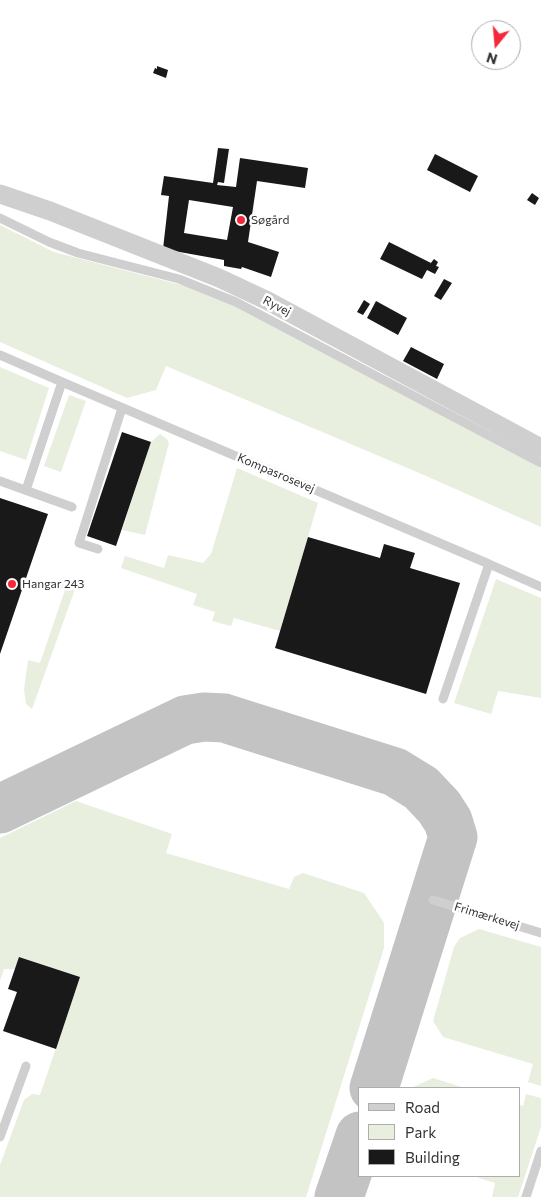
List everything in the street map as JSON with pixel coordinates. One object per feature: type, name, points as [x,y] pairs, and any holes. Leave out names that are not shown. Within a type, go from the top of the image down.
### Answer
[{"type":"street","name":"Ryvej","points":[[0,194],[50,211],[219,278],[260,297],[541,448]]},
{"type":"lane","points":[[0,218],[49,242],[78,253],[179,279],[236,302],[541,463]]},
{"type":"lane","name":"Kompasrosevej","points":[[0,355],[541,587]]},
{"type":"lane","points":[[26,490],[62,382]]},
{"type":"lane","points":[[98,548],[79,542],[122,408]]},
{"type":"lane","points":[[0,481],[72,507]]},
{"type":"lane","points":[[443,699],[489,564]]},
{"type":"lane","name":"Frimærkevej","points":[[433,900],[541,933]]},
{"type":"lane","points":[[0,1138],[26,1066]]},
{"type":"lane","points":[[526,1197],[541,1151]]},
{"type":"green space","points":[[0,225],[54,252],[185,286],[231,304],[533,462],[541,469],[541,527],[424,475],[166,366],[156,390],[127,398],[0,342]]},
{"type":"green space","points":[[0,367],[49,388],[26,460],[0,451]]},
{"type":"green space","points":[[69,395],[86,401],[61,472],[44,466]]},
{"type":"green space","points":[[160,434],[169,443],[145,535],[122,530],[151,442]]},
{"type":"green space","points":[[237,468],[318,503],[280,631],[234,618],[231,626],[212,621],[215,612],[193,605],[197,594],[121,568],[125,556],[164,568],[168,555],[203,563],[211,554]]},
{"type":"green space","points":[[496,579],[541,598],[541,698],[498,691],[491,714],[454,703]]},
{"type":"green space","points":[[78,581],[32,709],[26,704],[24,689],[28,660],[40,663],[65,590],[51,585],[52,582]]},
{"type":"green space","points":[[76,801],[172,834],[166,853],[289,889],[294,877],[303,873],[364,893],[384,923],[384,948],[306,1197],[0,1197],[0,1165],[24,1100],[32,1094],[40,1095],[80,977],[20,957],[15,969],[4,969],[0,981],[0,838]]},
{"type":"green space","points":[[479,929],[541,947],[541,1086],[528,1082],[533,1064],[443,1037],[433,1021],[454,947],[460,938]]},
{"type":"green space","points":[[433,1078],[462,1087],[413,1087]]},
{"type":"green space","points":[[526,1094],[541,1098],[541,1127],[518,1197],[492,1197],[495,1183],[476,1177],[521,1177],[521,1105],[523,1106]]},
{"type":"building","points":[[157,66],[168,70],[166,78],[153,73]]},
{"type":"building","name":"Søgård","points":[[218,148],[229,149],[224,183],[218,182],[217,185],[236,187],[240,158],[308,168],[305,188],[257,181],[248,242],[279,252],[271,277],[242,267],[241,269],[224,266],[224,260],[163,249],[169,196],[161,195],[164,176],[213,183]],"holes":[[[189,200],[233,207],[227,240],[184,233]]]},
{"type":"building","points":[[435,154],[478,176],[470,192],[427,170]]},
{"type":"building","points":[[532,193],[539,198],[535,205],[527,200]]},
{"type":"building","points":[[389,242],[431,263],[434,259],[438,262],[436,266],[439,267],[435,274],[427,270],[422,279],[380,259]]},
{"type":"building","points":[[444,279],[452,283],[441,300],[434,296]]},
{"type":"building","points":[[364,300],[370,304],[363,315],[357,312]]},
{"type":"building","points":[[376,301],[407,318],[398,335],[367,318]]},
{"type":"building","points":[[411,347],[444,364],[437,379],[403,361]]},
{"type":"building","points":[[122,432],[151,442],[116,546],[87,536]]},
{"type":"building","name":"Hangar 243","points":[[0,498],[48,514],[0,654]]},
{"type":"building","points":[[308,537],[380,558],[384,544],[415,553],[410,568],[460,583],[426,694],[275,648]]},
{"type":"building","points":[[19,957],[80,977],[56,1049],[3,1031],[17,992],[8,989]]},
{"type":"taxiway","points":[[0,809],[185,720],[204,717],[224,718],[395,772],[421,788],[439,807],[448,821],[453,837],[374,1087]]},
{"type":"taxiway","points":[[339,1197],[358,1142]]},
{"type":"place","name":"Søgård","points":[[241,220]]},
{"type":"place","name":"Hangar 243","points":[[12,584]]}]
